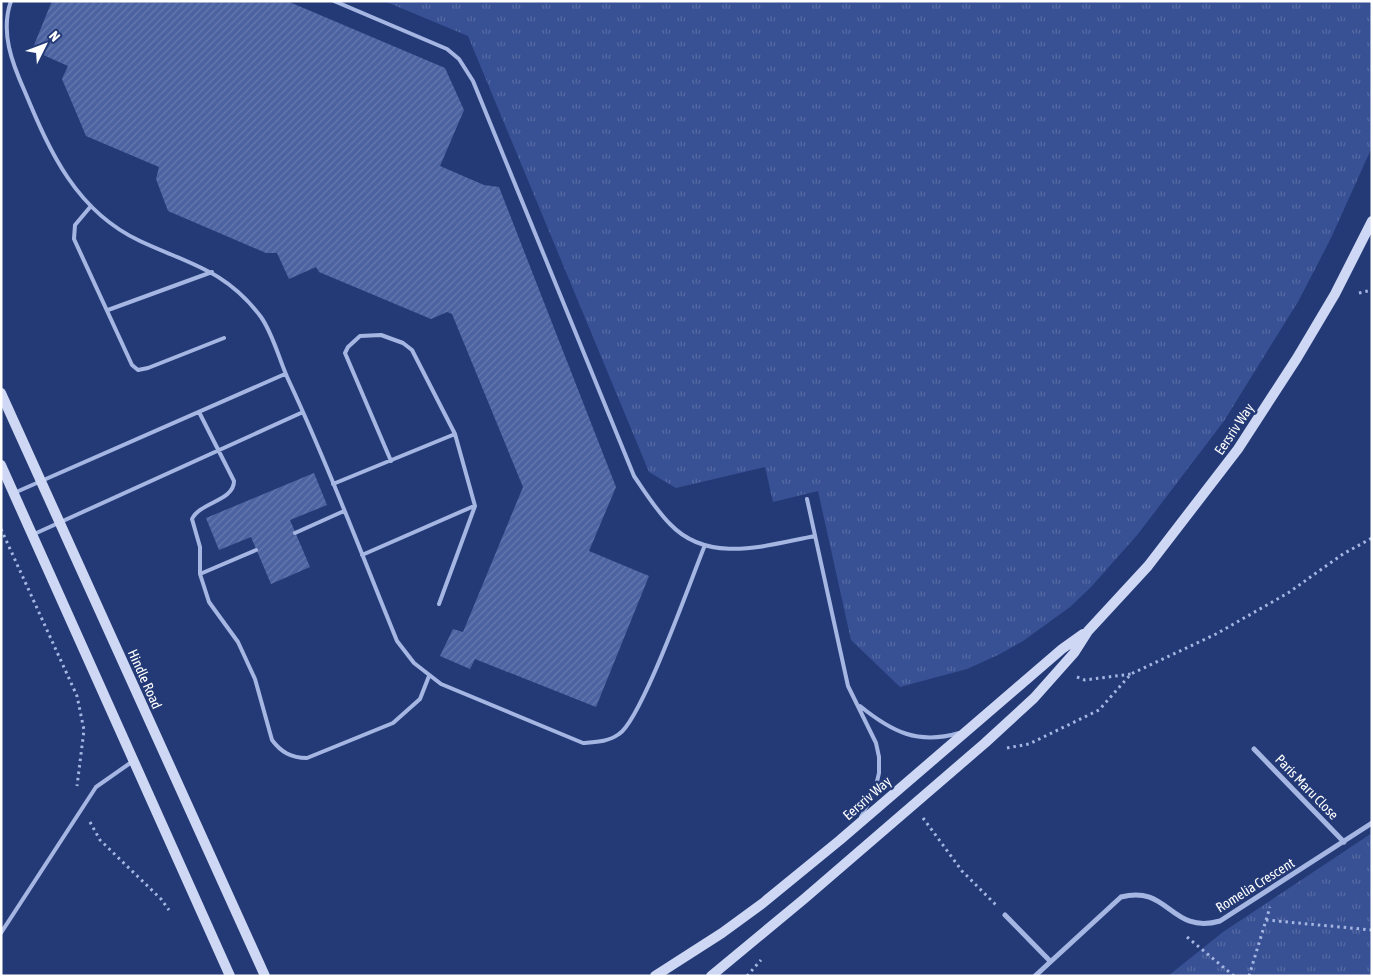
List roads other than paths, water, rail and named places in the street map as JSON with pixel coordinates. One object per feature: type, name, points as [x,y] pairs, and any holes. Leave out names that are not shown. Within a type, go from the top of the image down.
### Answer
[{"type":"main road","name":"Eersriv Way","points":[[711,976],[804,899],[999,730],[1034,698],[1074,653],[1088,631],[1148,566],[1238,449],[1297,358],[1335,294],[1372,221]]},
{"type":"main road","name":"Hindle Road","points":[[1,393],[265,976]]},
{"type":"main road","points":[[1,465],[230,976]]},
{"type":"main road","name":"Eersriv Way","points":[[655,976],[744,917],[857,826],[1062,649],[1088,631]]},
{"type":"street","name":"Paris Maru Close","points":[[1254,749],[1344,842]]},
{"type":"street","name":"Romelia Crescent","points":[[1050,961],[1121,897],[1138,894],[1147,895],[1159,901],[1182,920],[1204,924],[1220,921],[1372,824]]},
{"type":"street","points":[[1005,915],[1050,961],[1035,976]]},
{"type":"lane","points":[[11,1],[4,26],[16,73],[49,149],[68,179],[92,206],[113,225],[139,240],[212,272],[239,291],[262,319],[285,374],[304,412],[397,641],[414,663],[429,676],[458,692],[583,742],[605,742],[621,733],[640,707],[705,545]]},
{"type":"lane","points":[[334,1],[447,49],[459,59],[472,81],[634,476],[671,526],[688,538],[722,550],[747,549],[815,536]]},
{"type":"lane","points":[[92,206],[75,225],[73,234],[132,365],[138,370],[161,364],[224,338]]},
{"type":"lane","points":[[108,310],[212,272]]},
{"type":"lane","points":[[391,461],[345,353],[348,347],[360,336],[380,335],[408,347],[455,434],[475,506],[439,604]]},
{"type":"lane","points":[[14,493],[285,374]]},
{"type":"lane","points":[[199,412],[234,481],[234,486],[228,493],[195,513],[192,519],[200,547],[200,574],[208,602],[238,642],[255,679],[272,740],[284,753],[307,758],[393,724],[420,699],[429,676]]},
{"type":"lane","points":[[32,535],[304,412]]},
{"type":"lane","points":[[333,484],[455,434]]},
{"type":"lane","points":[[807,499],[848,686],[876,743],[879,773],[875,790],[857,826]]},
{"type":"lane","points":[[362,555],[475,506]]},
{"type":"lane","points":[[296,533],[344,512]]},
{"type":"lane","points":[[200,574],[256,550]]},
{"type":"lane","points":[[858,705],[882,724],[917,737],[946,737],[967,730]]},
{"type":"lane","points":[[1,934],[96,787],[133,761]]}]
